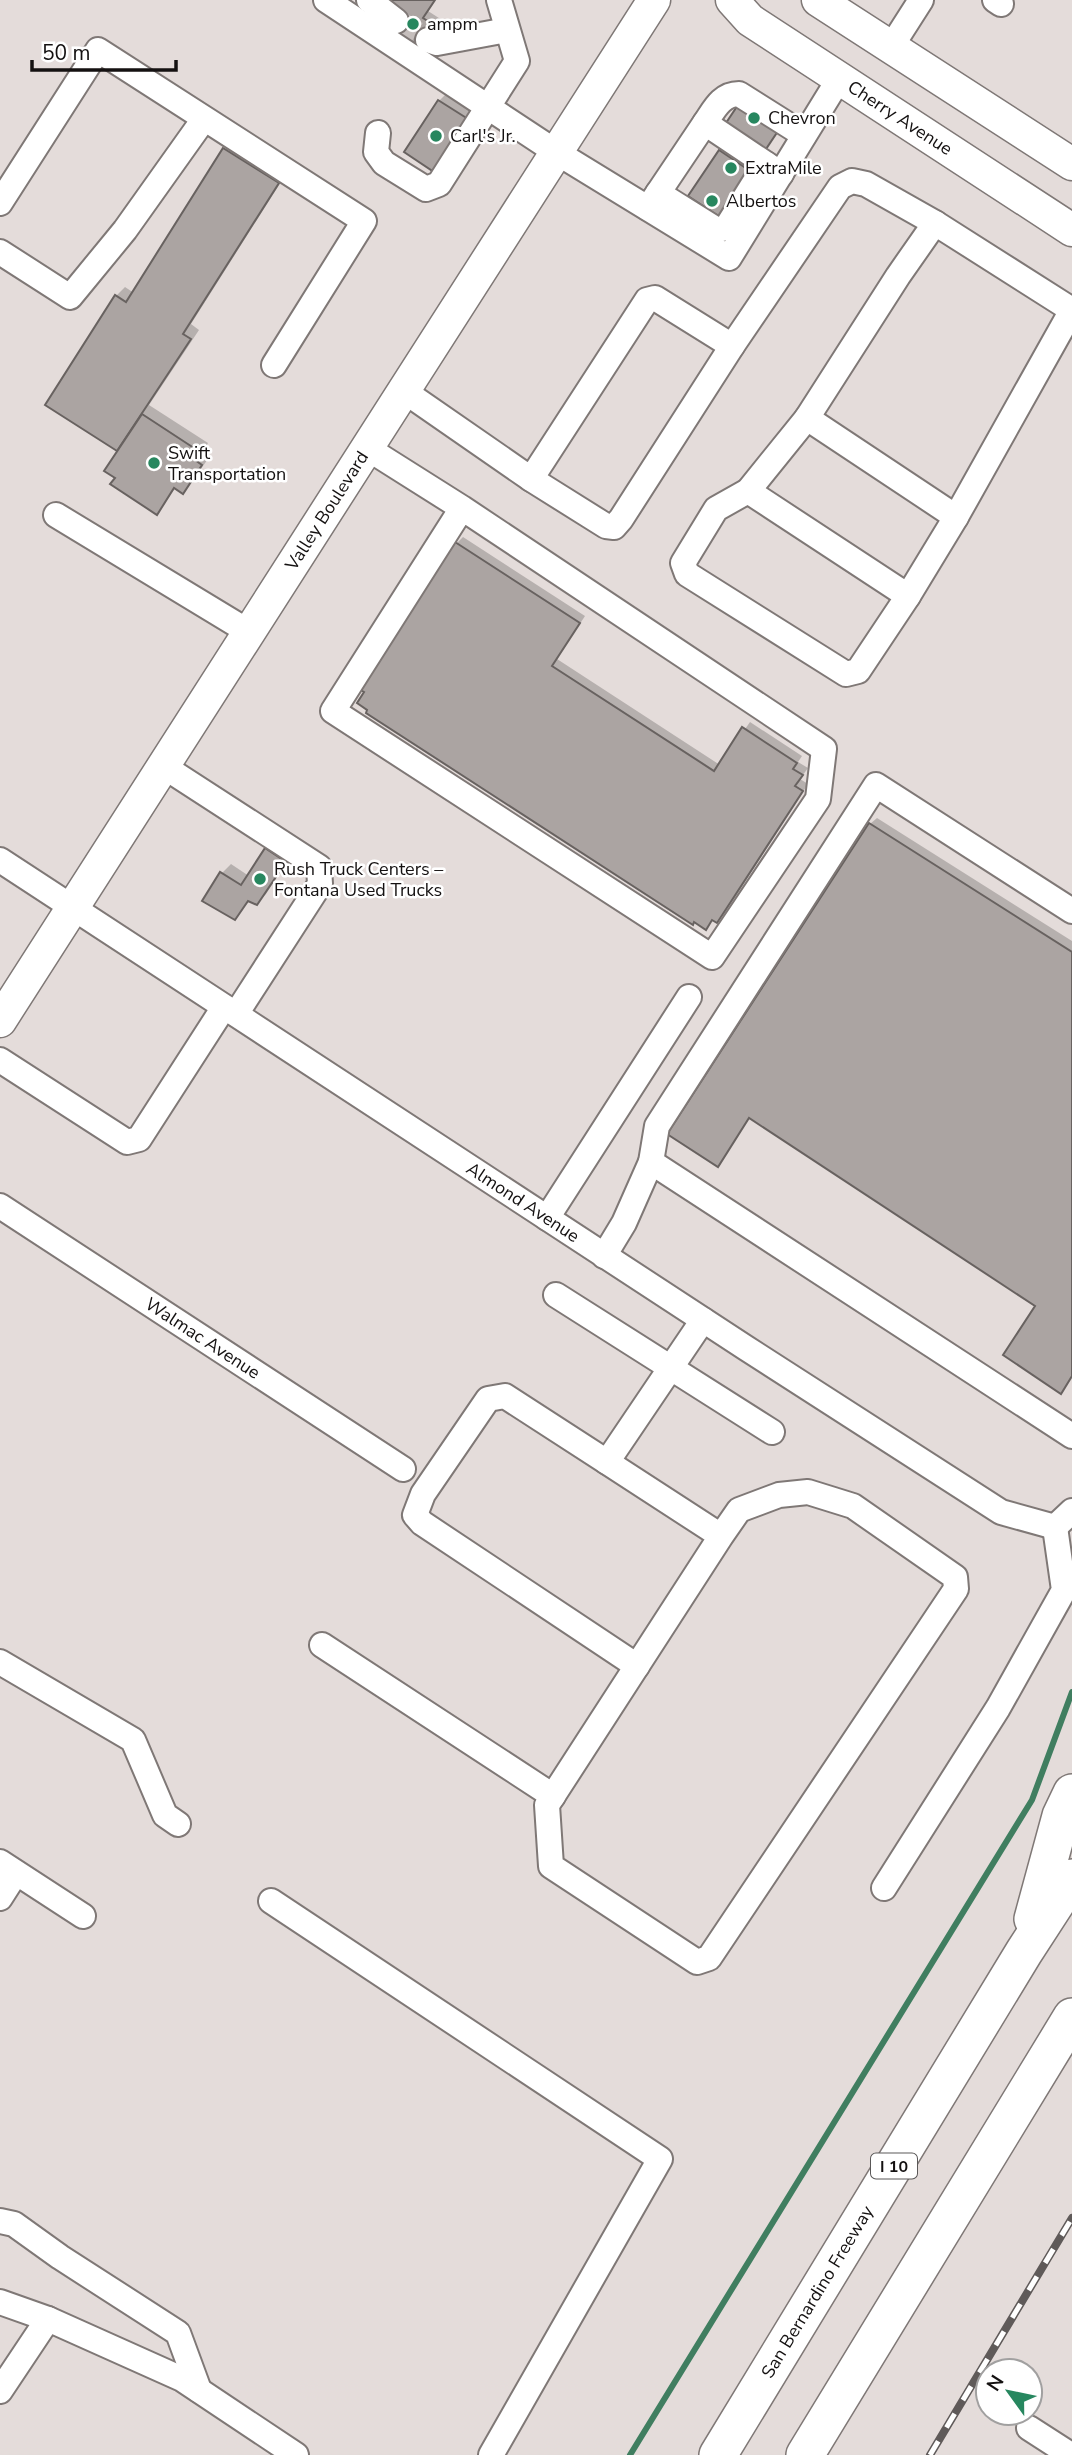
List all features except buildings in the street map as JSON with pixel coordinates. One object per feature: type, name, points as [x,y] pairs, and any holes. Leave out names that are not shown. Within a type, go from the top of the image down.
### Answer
[{"type":"highway","points":[[1024,1952],[1061,1816],[1072,1793]]},
{"type":"highway","name":"San Bernardino Freeway","points":[[718,2455],[1024,1952],[1072,1878]]},
{"type":"highway","points":[[805,2455],[1072,2017]]},
{"type":"main road","name":"Valley Boulevard","points":[[0,1021],[654,0]]},
{"type":"main road","name":"Cherry Avenue","points":[[732,0],[750,20],[1072,230]]},
{"type":"main road","points":[[818,0],[1072,164]]},
{"type":"street","points":[[369,0],[396,20]]},
{"type":"street","points":[[378,133],[376,152],[384,163],[426,189],[439,184],[517,61],[499,0]]},
{"type":"street","points":[[891,47],[921,0]]},
{"type":"street","points":[[331,1],[556,152],[653,201],[729,258],[773,169],[804,135],[839,79]]},
{"type":"street","points":[[428,40],[437,43],[507,30]]},
{"type":"street","points":[[0,203],[98,50],[364,221],[274,365]]},
{"type":"street","points":[[653,201],[722,99],[731,94],[739,94],[804,135]]},
{"type":"street","points":[[0,252],[70,297],[125,230],[204,118]]},
{"type":"street","points":[[705,123],[773,169]]},
{"type":"street","points":[[404,391],[531,479],[606,526],[614,527],[732,346],[841,187],[852,181],[866,184],[935,223],[1072,310],[956,517],[858,671],[846,674],[687,575],[683,563],[716,509],[748,491],[807,418],[935,223]]},
{"type":"street","points":[[531,479],[647,300],[655,298],[732,346]]},
{"type":"street","points":[[807,418],[956,517]]},
{"type":"street","points":[[367,448],[462,508],[824,749],[818,799],[712,957],[333,711],[462,508]]},
{"type":"street","points":[[748,491],[908,596]]},
{"type":"street","points":[[57,515],[249,632]]},
{"type":"street","points":[[0,1060],[127,1142],[139,1139],[320,884],[319,867],[163,766]]},
{"type":"street","points":[[604,1256],[624,1223],[652,1161],[657,1126],[876,785],[1072,911]]},
{"type":"street","name":"Almond Avenue","points":[[0,860],[703,1321],[1001,1512],[1063,1519]]},
{"type":"street","points":[[547,1218],[689,997]]},
{"type":"street","points":[[652,1161],[1072,1436]]},
{"type":"street","name":"Walmac Avenue","points":[[0,1206],[403,1469]]},
{"type":"street","points":[[556,1296],[772,1432]]},
{"type":"street","points":[[607,1462],[703,1321]]},
{"type":"street","points":[[637,1666],[422,1523],[415,1515],[423,1494],[488,1399],[505,1396],[720,1536]]},
{"type":"street","points":[[808,1492],[853,1506],[955,1577],[956,1589],[709,1958],[697,1962],[551,1866],[547,1805],[720,1536],[739,1510],[779,1494],[808,1492]]},
{"type":"street","points":[[884,1888],[999,1708],[1063,1590],[1063,1519]]},
{"type":"street","points":[[322,1645],[553,1796]]},
{"type":"street","points":[[0,1662],[133,1740],[165,1815],[178,1824]]},
{"type":"street","points":[[0,1898],[8,1867],[83,1916]]},
{"type":"street","points":[[271,1900],[660,2159],[491,2455]]},
{"type":"street","points":[[7,2222],[178,2333],[198,2390]]},
{"type":"street","points":[[0,2302],[48,2319],[182,2379],[296,2455]]},
{"type":"street","points":[[0,2391],[48,2319]]},
{"type":"street","points":[[1029,2428],[1071,2455]]},
{"type":"waterway","points":[[630,2455],[1032,1800],[1072,1692]]},
{"type":"tunnel","points":[[396,21],[428,40]]},
{"type":"railway","points":[[930,2455],[1072,2218]]},
{"type":"place","name":"ampm","points":[[413,24]]},
{"type":"place","name":"Chevron","points":[[754,118]]},
{"type":"place","name":"Carl's Jr.","points":[[436,136]]},
{"type":"place","name":"ExtraMile","points":[[731,168]]},
{"type":"place","name":"Albertos","points":[[712,201]]},
{"type":"place","name":"Swift Transportation","points":[[154,463]]},
{"type":"place","name":"Rush Truck Centers – Fontana Used Trucks","points":[[260,879]]}]
